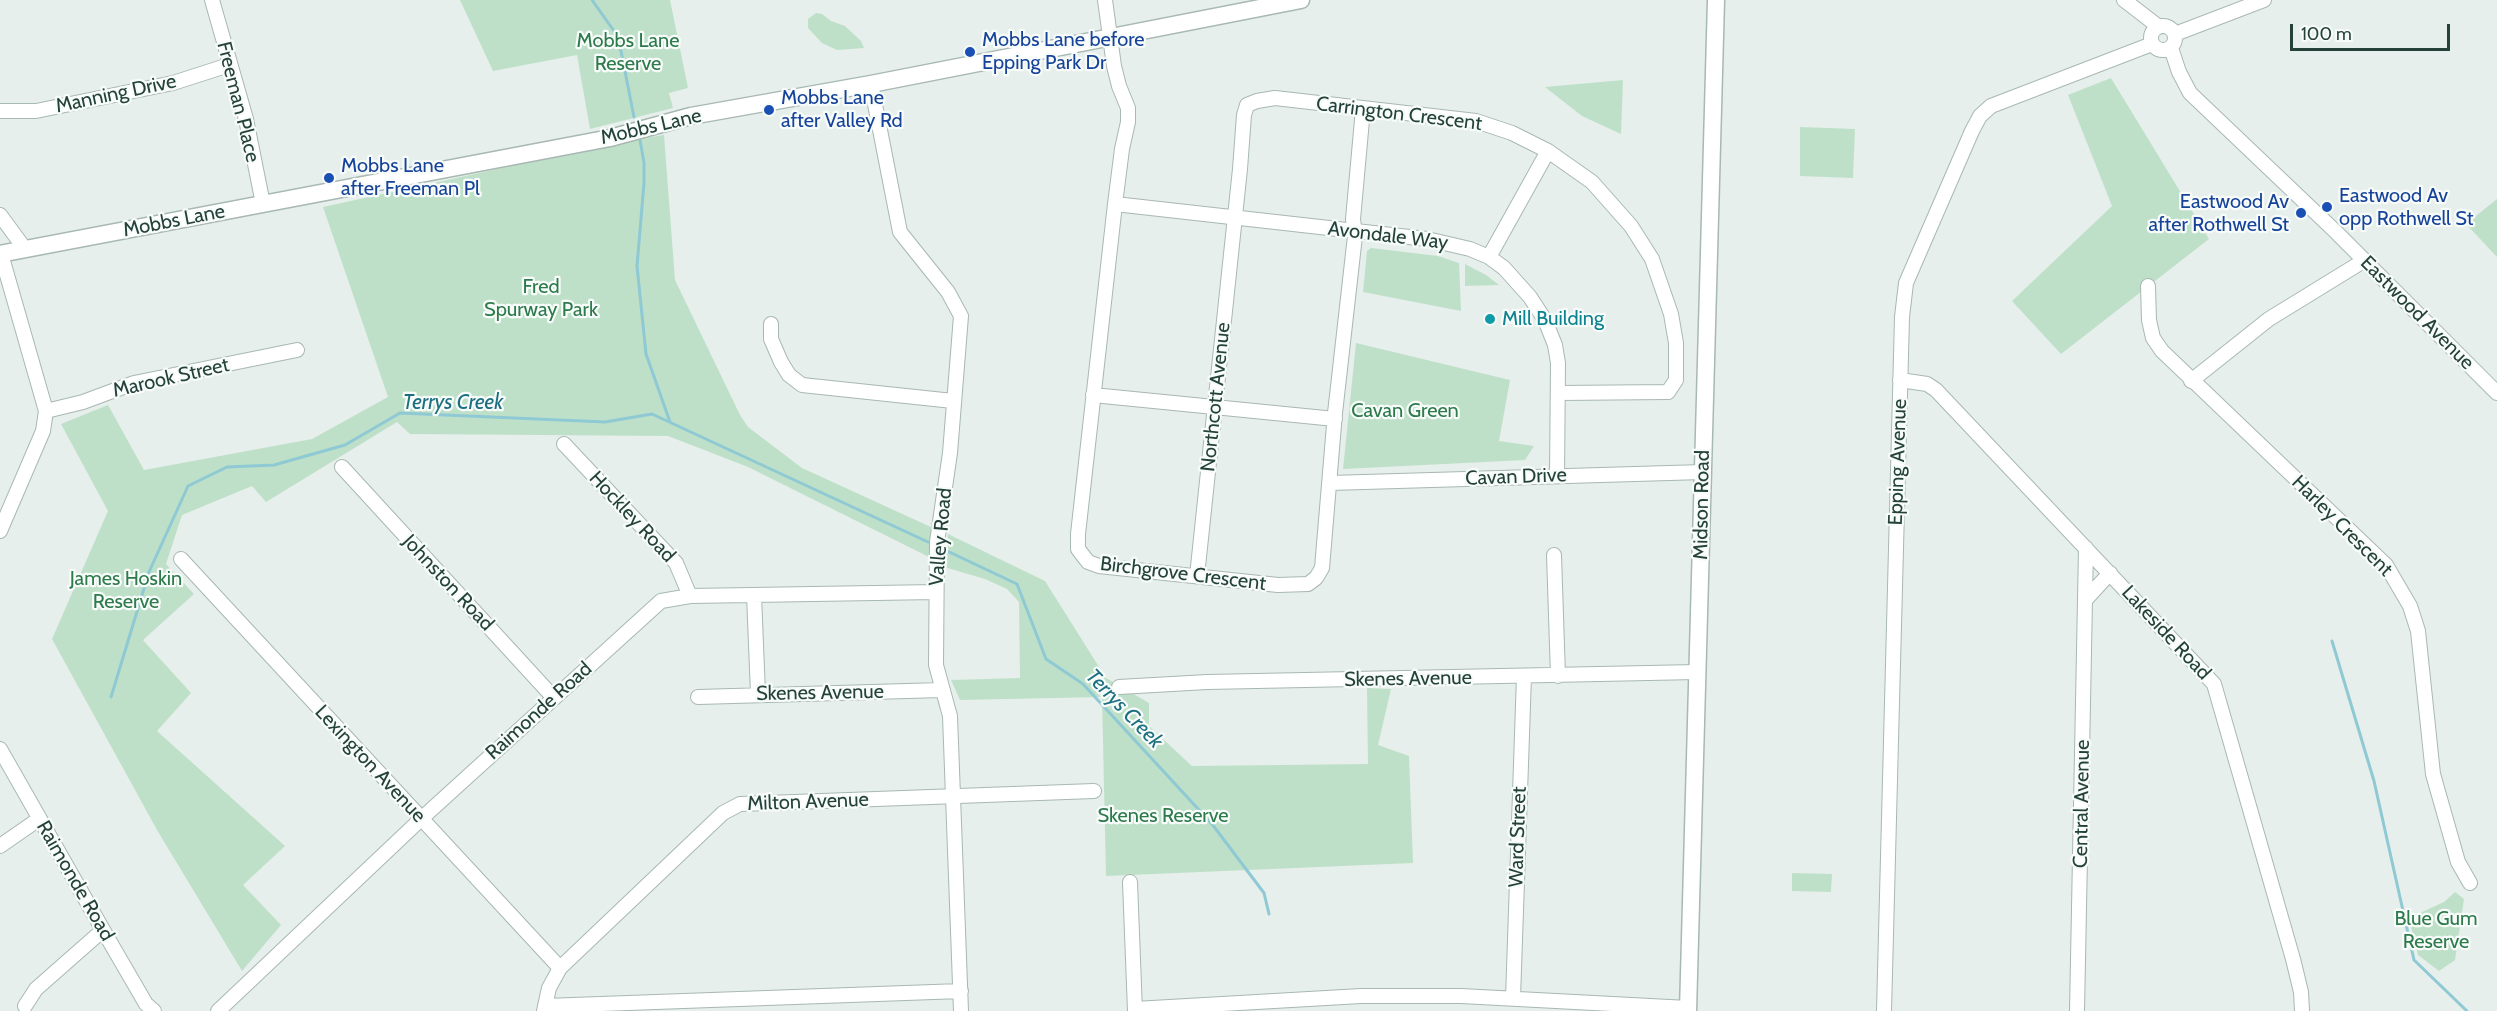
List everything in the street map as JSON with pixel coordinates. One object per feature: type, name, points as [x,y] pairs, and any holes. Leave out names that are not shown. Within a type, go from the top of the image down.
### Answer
[{"type":"street","name":"Freeman Place","points":[[212,0],[246,119],[263,204]]},
{"type":"street","name":"Birchgrove Crescent","points":[[1105,0],[1119,86],[1128,108],[1128,122],[1114,204],[1078,534],[1078,549],[1088,562],[1098,566],[1278,585],[1308,584],[1316,578],[1322,568],[1355,231],[1353,219],[1363,109]]},
{"type":"street","name":"Mobbs Lane","points":[[0,254],[610,138],[691,116],[871,84],[1301,0]]},
{"type":"street","name":"Midson Road","points":[[1688,1009],[1716,0]]},
{"type":"street","points":[[2124,0],[2159,27],[2170,28],[2173,41]]},
{"type":"street","points":[[2159,27],[2151,36],[2152,44],[2161,50],[2173,41],[2264,0]]},
{"type":"street","name":"Eastwood Avenue","points":[[2173,41],[2179,72],[2190,93],[2365,260],[2497,393]]},
{"type":"street","name":"Epping Avenue","points":[[1884,1011],[1900,380],[1902,317],[1906,283],[1980,116],[1991,106],[2152,44]]},
{"type":"street","name":"Manning Drive","points":[[0,111],[36,111],[173,83],[229,65]]},
{"type":"street","name":"Valley Road","points":[[871,84],[900,232],[948,291],[961,316],[950,453],[937,542],[936,592],[936,665],[950,716],[961,1011]]},
{"type":"street","name":"Carrington Crescent","points":[[1235,218],[1244,115],[1247,105],[1257,101],[1275,98],[1476,121],[1512,133],[1548,151],[1592,182],[1631,226],[1652,259],[1671,314],[1676,343],[1676,380],[1668,392],[1559,393]]},
{"type":"street","points":[[1489,257],[1548,151]]},
{"type":"street","name":"Avondale Way","points":[[1114,204],[1438,241],[1489,257],[1518,282],[1545,320],[1555,345],[1559,393],[1557,476]]},
{"type":"street","points":[[0,215],[25,249]]},
{"type":"street","name":"Northcott Avenue","points":[[1197,576],[1235,218]]},
{"type":"street","points":[[0,254],[46,411],[43,431],[0,531]]},
{"type":"street","points":[[2191,381],[2269,319],[2365,260]]},
{"type":"street","name":"Harley Crescent","points":[[2148,286],[2152,338],[2162,351],[2386,565],[2410,606],[2418,631],[2433,774],[2458,862],[2470,883]]},
{"type":"street","points":[[771,324],[771,339],[781,362],[789,375],[802,385],[953,401]]},
{"type":"street","name":"Marook Street","points":[[46,411],[83,402],[134,383],[297,350]]},
{"type":"street","name":"Lakeside Road","points":[[1900,380],[1927,384],[1936,390],[2214,684],[2293,959],[2301,992],[2302,1011]]},
{"type":"street","points":[[1093,395],[1335,419]]},
{"type":"street","name":"Hockley Road","points":[[564,444],[676,563],[690,596]]},
{"type":"street","name":"Johnston Road","points":[[342,467],[554,698]]},
{"type":"street","name":"Cavan Drive","points":[[1330,483],[1703,472]]},
{"type":"street","name":"Central Avenue","points":[[2077,1011],[2087,598],[2086,548]]},
{"type":"street","points":[[1554,555],[1558,676]]},
{"type":"street","name":"Lexington Avenue","points":[[181,559],[560,968]]},
{"type":"street","points":[[2087,598],[2110,573]]},
{"type":"street","name":"Raimonde Road","points":[[219,1011],[421,819],[661,601],[690,596],[936,592]]},
{"type":"street","points":[[754,595],[758,694]]},
{"type":"street","name":"Skenes Avenue","points":[[1119,687],[1207,682],[1698,672]]},
{"type":"street","name":"Ward Street","points":[[1513,998],[1524,676]]},
{"type":"street","name":"Skenes Avenue","points":[[698,697],[942,690]]},
{"type":"street","name":"Raimonde Road","points":[[0,749],[146,1004],[154,1011]]},
{"type":"street","name":"Milton Avenue","points":[[545,1009],[549,988],[560,968],[723,813],[740,804],[1094,791]]},
{"type":"street","points":[[0,846],[39,819]]},
{"type":"street","points":[[1130,882],[1135,1010],[1361,996],[1513,998],[1688,1009]]},
{"type":"street","points":[[26,1006],[36,989],[103,930]]},
{"type":"street","points":[[545,1009],[961,991]]},
{"type":"green space","name":"Mobbs Lane Reserve","points":[[460,0],[670,0],[688,88],[669,93],[673,108],[590,129],[577,55],[493,71]]},
{"type":"green space","points":[[816,13],[845,26],[861,41],[864,48],[837,50],[822,43],[808,28],[808,19]]},
{"type":"green space","points":[[2111,78],[2209,239],[2061,354],[2012,301],[2112,206],[2068,95]]},
{"type":"green space","points":[[1623,80],[1621,134],[1582,116],[1545,87]]},
{"type":"green space","points":[[1800,127],[1855,129],[1853,178],[1800,176]]},
{"type":"green space","name":"Fred Spurway Park","points":[[664,135],[675,280],[740,415],[748,427],[802,468],[933,528],[931,558],[748,467],[668,436],[410,434],[397,422],[266,502],[252,486],[182,515],[166,564],[194,594],[143,640],[191,693],[157,731],[285,846],[243,885],[281,925],[242,971],[157,830],[52,639],[108,511],[61,424],[108,405],[144,470],[312,439],[388,397],[323,207],[631,140]]},
{"type":"green space","points":[[2497,199],[2497,257],[2466,224]]},
{"type":"green space","points":[[1371,248],[1438,256],[1459,263],[1461,311],[1363,292],[1367,251]]},
{"type":"green space","points":[[1465,264],[1486,275],[1499,285],[1465,286]]},
{"type":"green space","name":"Cavan Green","points":[[1356,343],[1510,380],[1499,441],[1534,446],[1525,460],[1343,469]]},
{"type":"green space","name":"Skenes Reserve","points":[[948,534],[1045,581],[1106,678],[1149,703],[1149,726],[1192,766],[1368,764],[1367,688],[1391,689],[1378,745],[1409,756],[1413,863],[1106,876],[1102,697],[960,700],[951,680],[1020,678],[1019,602],[1007,589],[985,579],[944,567]]},
{"type":"green space","points":[[1792,873],[1832,874],[1831,892],[1792,891]]},
{"type":"green space","name":"Blue Gum Reserve","points":[[2455,892],[2464,899],[2455,960],[2439,971],[2418,955],[2409,918],[2444,902]]},
{"type":"waterway","points":[[592,0],[614,31],[621,51],[634,117]]},
{"type":"waterway","points":[[640,140],[644,163],[644,183],[637,266],[646,354],[670,422]]},
{"type":"waterway","name":"Terrys Creek","points":[[111,697],[149,572],[188,486],[227,467],[274,465],[345,445],[400,413],[605,422],[652,414],[928,542]]},
{"type":"waterway","name":"Terrys Creek","points":[[945,550],[1017,584],[1046,659],[1083,684],[1212,824],[1264,893],[1269,914]]},
{"type":"waterway","points":[[2332,641],[2374,781],[2414,960],[2467,1011]]},
{"type":"place","name":"Mobbs Lane before Epping Park Dr","points":[[970,52]]},
{"type":"place","name":"Mobbs Lane after Valley Rd","points":[[769,110]]},
{"type":"place","name":"Mobbs Lane after Freeman Pl","points":[[329,178]]},
{"type":"place","name":"Eastwood Av opp Rothwell St","points":[[2327,207]]},
{"type":"place","name":"Eastwood Av after Rothwell St","points":[[2301,213]]},
{"type":"place","name":"Mill Building","points":[[1490,319]]},
{"type":"park label","name":"James Hoskin Reserve","points":[[126,590]]}]
